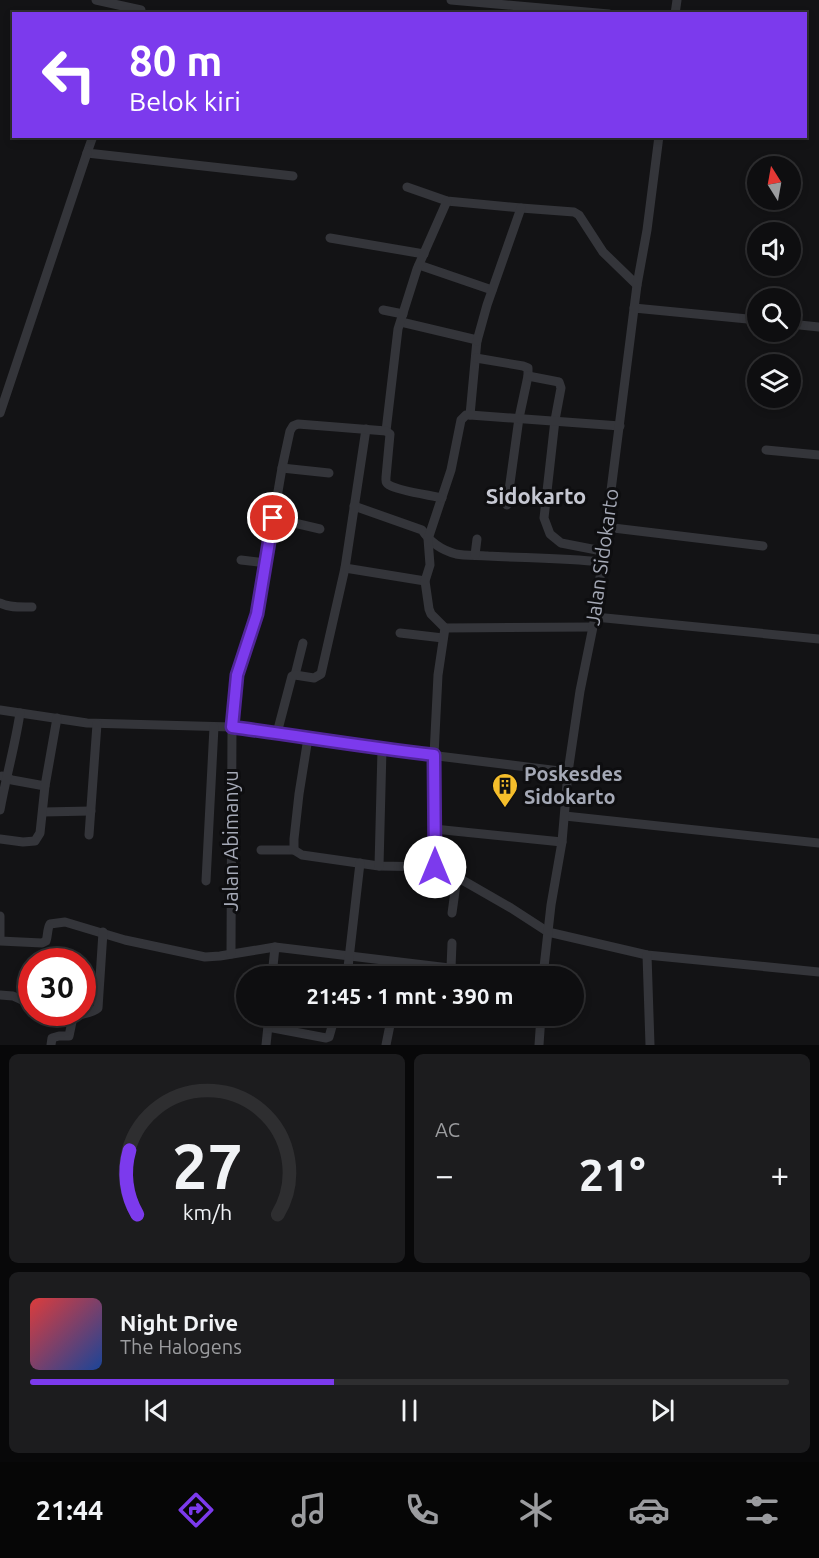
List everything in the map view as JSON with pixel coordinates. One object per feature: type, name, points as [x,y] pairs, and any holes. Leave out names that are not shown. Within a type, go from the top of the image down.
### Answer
[{"type":"street","points":[[96,0],[140,12],[144,0]]},
{"type":"street","points":[[451,0],[586,12]]},
{"type":"street","points":[[0,412],[92,138]]},
{"type":"street","name":"Jalan Sidokarto","points":[[544,966],[562,842],[568,772],[593,622],[659,138]]},
{"type":"street","points":[[87,153],[293,176]]},
{"type":"street","points":[[407,187],[447,201],[574,212],[579,215],[603,252],[637,285]]},
{"type":"street","points":[[442,498],[388,485],[386,477],[390,434],[386,431],[398,329],[419,265],[447,201]]},
{"type":"street","points":[[470,415],[477,341],[521,208]]},
{"type":"street","points":[[330,238],[424,254]]},
{"type":"street","points":[[419,265],[492,290]]},
{"type":"street","points":[[634,308],[747,320]]},
{"type":"street","points":[[383,310],[477,341]]},
{"type":"street","points":[[801,325],[819,327]]},
{"type":"street","points":[[476,358],[528,368],[507,505]]},
{"type":"street","points":[[528,376],[561,384],[544,518],[550,534],[561,543],[602,552]]},
{"type":"street","points":[[620,426],[466,415],[461,420],[451,470],[428,538],[429,565],[425,581],[431,614],[445,628],[593,622],[819,639]]},
{"type":"street","name":"Jalan Abimanyu","points":[[231,954],[232,727],[237,675],[257,614],[290,431],[298,424],[386,431]]},
{"type":"street","points":[[295,675],[314,678],[321,674],[345,568],[366,429]]},
{"type":"street","points":[[766,450],[819,455]]},
{"type":"street","points":[[282,468],[329,473]]},
{"type":"street","points":[[354,506],[423,530],[428,538],[440,547],[457,554],[601,562]]},
{"type":"street","points":[[273,518],[320,529]]},
{"type":"street","points":[[605,526],[763,546]]},
{"type":"street","points":[[475,555],[477,539]]},
{"type":"street","points":[[241,560],[266,563]]},
{"type":"street","points":[[345,568],[425,581]]},
{"type":"street","points":[[0,603],[32,608]]},
{"type":"street","points":[[435,867],[434,755],[438,675],[445,628]]},
{"type":"street","points":[[400,633],[443,638]]},
{"type":"street","points":[[277,733],[303,642]]},
{"type":"street","points":[[0,710],[97,724],[232,727],[382,749],[568,772]]},
{"type":"street","points":[[0,810],[3,776],[15,743],[20,713]]},
{"type":"street","points":[[0,839],[35,841],[40,833],[45,786],[57,718]]},
{"type":"street","points":[[89,834],[97,724]]},
{"type":"street","points":[[206,880],[214,727]]},
{"type":"street","points":[[294,850],[299,794],[308,738]]},
{"type":"street","points":[[379,866],[382,749]]},
{"type":"street","points":[[3,776],[45,786]]},
{"type":"street","points":[[43,812],[91,811]]},
{"type":"street","points":[[565,816],[819,843]]},
{"type":"street","points":[[434,830],[562,842]]},
{"type":"street","points":[[261,850],[294,850],[302,855],[379,866],[435,867],[511,908],[548,932],[647,955],[819,972]]},
{"type":"street","points":[[348,966],[360,863]]},
{"type":"street","points":[[452,913],[457,877]]},
{"type":"street","points":[[0,916],[0,937]]},
{"type":"street","points":[[0,941],[42,943],[46,941],[50,924],[65,922],[125,940],[204,957],[275,947],[434,966]]},
{"type":"street","points":[[96,1010],[98,1008],[103,932]]},
{"type":"street","points":[[451,966],[452,943]]},
{"type":"street","points":[[273,966],[275,947]]},
{"type":"street","points":[[647,955],[650,1045]]},
{"type":"street","points":[[0,995],[18,998]]},
{"type":"street","points":[[51,1045],[52,1038],[69,1036],[72,1026]]},
{"type":"street","points":[[266,1045],[268,1028],[326,1038],[329,1037],[332,1026]]},
{"type":"street","points":[[386,1045],[390,1026]]},
{"type":"street","points":[[539,1045],[540,1026]]},
{"type":"street","points":[[304,1034],[304,1045]]},
{"type":"place","name":"Poskesdes Sidokarto","points":[[505,809]]},
{"type":"district","name":"Sidokarto","points":[[536,496]]},
{"type":"route","points":[[273,518],[257,614],[237,675],[232,727],[434,755],[435,867]]}]
